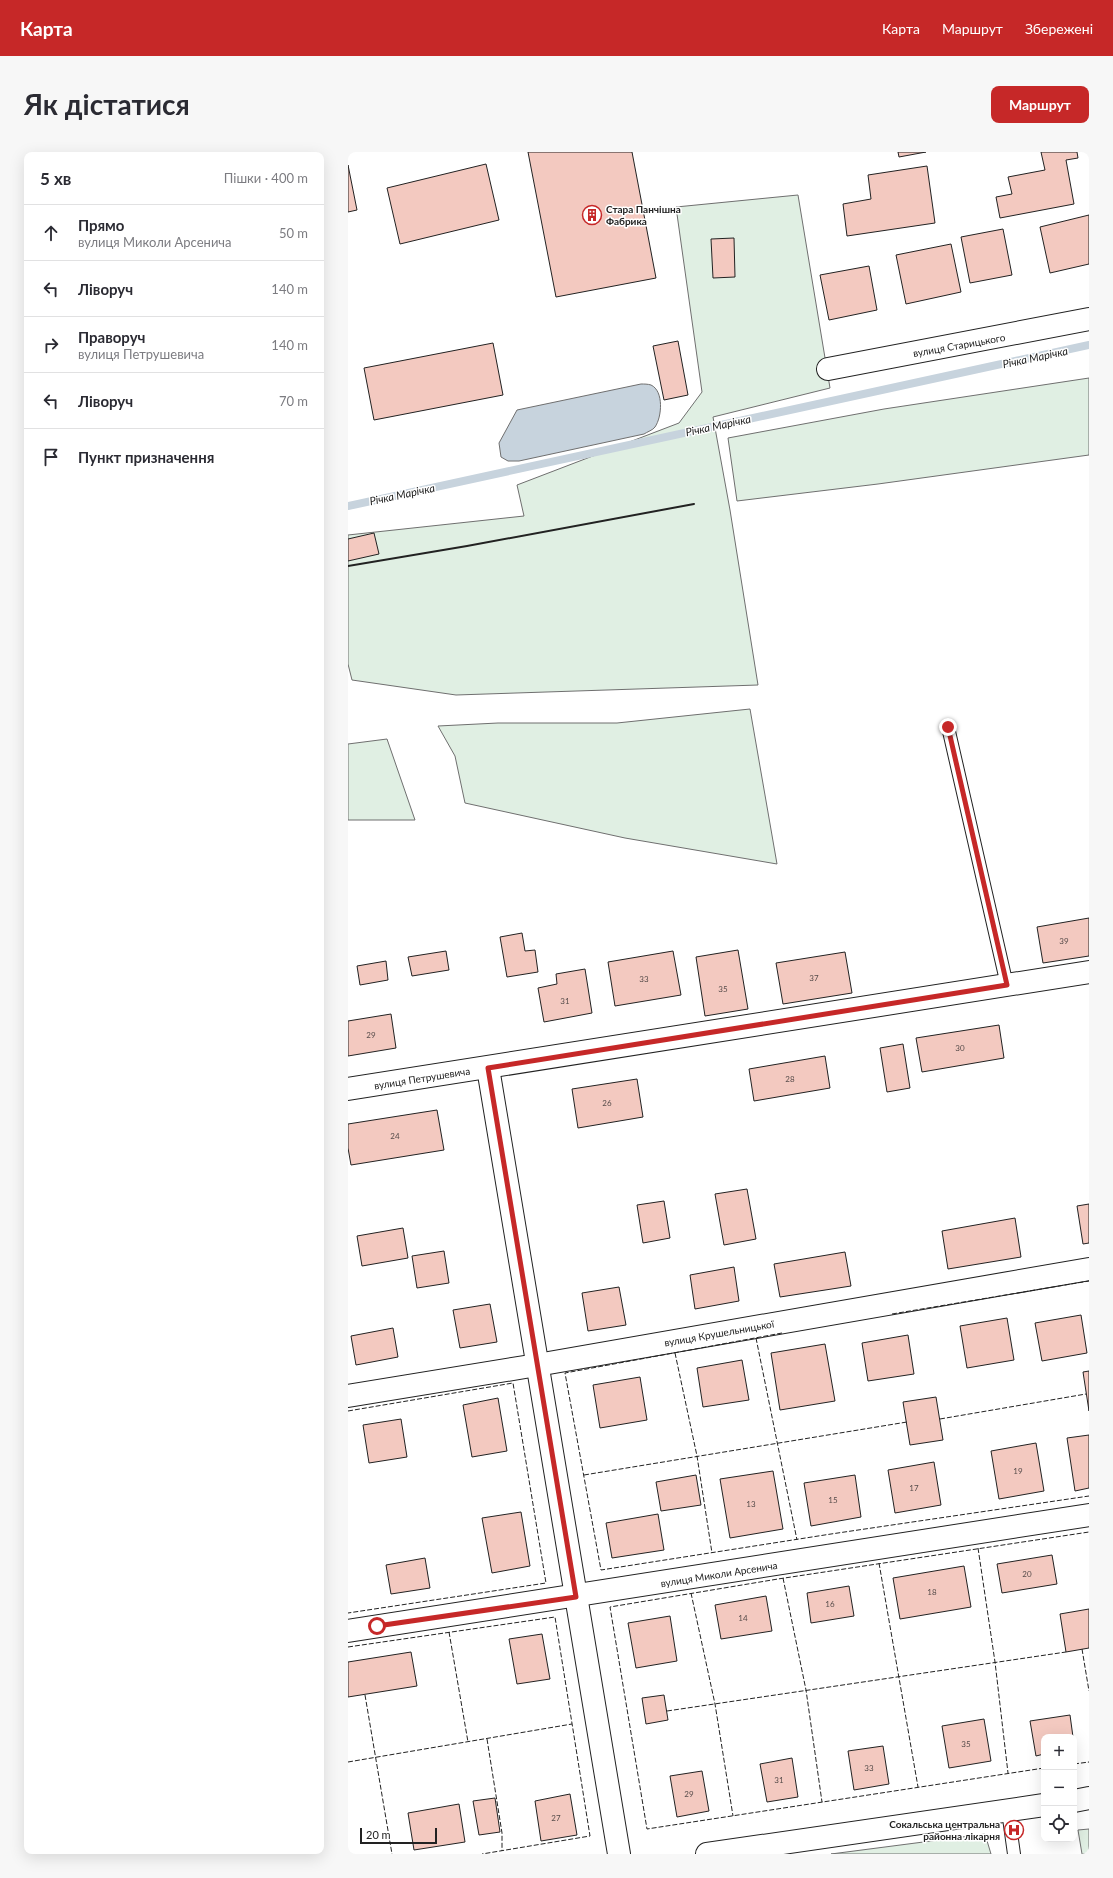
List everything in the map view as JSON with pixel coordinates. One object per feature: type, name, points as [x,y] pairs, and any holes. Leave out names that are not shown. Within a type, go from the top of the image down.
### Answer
[{"type":"street","name":"вулиця Старицького","points":[[828,369],[1089,319]]},
{"type":"street","name":"вулиця Петрушевича","points":[[348,1089],[1089,972]]},
{"type":"street","points":[[488,1068],[619,1854]]},
{"type":"street","name":"вулиця Крушельницької","points":[[348,1396],[537,1365],[1089,1269]]},
{"type":"street","name":"вулиця Миколи Арсенича","points":[[348,1631],[576,1597],[1089,1515]]},
{"type":"street","points":[[1077,1800],[1089,1798]]},
{"type":"street","points":[[707,1854],[1041,1806]]},
{"type":"lane","points":[[948,727],[1007,985]]},
{"type":"lane","points":[[1008,1811],[1014,1854]]},
{"type":"green space","points":[[798,195],[830,388],[713,417],[730,510],[758,685],[456,695],[352,680],[348,664],[348,535],[524,516],[517,485],[679,423],[702,392],[676,207]]},
{"type":"green space","points":[[1089,378],[1089,455],[878,484],[737,501],[728,438],[884,409]]},
{"type":"green space","points":[[750,709],[777,864],[625,838],[465,803],[455,756],[438,726],[498,723],[617,723]]},
{"type":"green space","points":[[387,739],[415,820],[348,820],[348,744]]},
{"type":"green space","points":[[1089,1829],[1089,1854],[1082,1854],[1078,1830]]},
{"type":"green space","points":[[985,1834],[991,1854],[831,1854]]},
{"type":"shaded area","points":[[641,384],[651,385],[655,388],[660,398],[660,411],[657,423],[655,427],[644,434],[519,461],[508,461],[501,457],[499,443],[517,410]]},
{"type":"building","name":"Стара Панчішна Фабрика","points":[[528,152],[632,152],[656,278],[556,297]]},
{"type":"building","points":[[898,152],[926,152],[899,157]]},
{"type":"building","points":[[1041,152],[1077,152],[1078,158],[1066,160],[1074,204],[1000,218],[996,197],[1012,194],[1008,177],[1045,170]]},
{"type":"building","points":[[486,164],[499,220],[400,244],[387,188]]},
{"type":"building","points":[[348,165],[357,210],[348,212]]},
{"type":"building","points":[[927,166],[935,223],[847,236],[843,204],[871,199],[868,175]]},
{"type":"building","points":[[1089,215],[1089,264],[1050,273],[1040,227]]},
{"type":"building","points":[[1003,229],[1012,275],[970,283],[961,237]]},
{"type":"building","points":[[734,238],[735,277],[713,278],[711,239]]},
{"type":"building","points":[[951,244],[961,292],[906,304],[896,255]]},
{"type":"building","points":[[869,266],[877,310],[829,320],[820,275]]},
{"type":"building","points":[[678,341],[688,395],[664,400],[653,346]]},
{"type":"building","points":[[493,343],[503,395],[374,420],[364,368]]},
{"type":"building","points":[[374,533],[379,554],[348,561],[348,539]]},
{"type":"building","points":[[1089,918],[1089,956],[1043,963],[1037,927]]},
{"type":"building","points":[[522,933],[525,951],[535,950],[538,972],[507,977],[500,937]]},
{"type":"building","points":[[738,950],[748,1009],[705,1016],[696,957]]},
{"type":"building","points":[[446,951],[449,970],[412,976],[408,957]]},
{"type":"building","points":[[673,951],[681,995],[615,1006],[608,962]]},
{"type":"building","points":[[845,952],[852,993],[783,1004],[776,963]]},
{"type":"building","points":[[386,961],[388,980],[360,985],[357,966]]},
{"type":"building","points":[[585,969],[592,1013],[544,1022],[538,988],[557,984],[556,974]]},
{"type":"building","points":[[391,1014],[396,1048],[348,1056],[348,1021]]},
{"type":"building","points":[[999,1025],[1004,1058],[922,1072],[916,1038]]},
{"type":"building","points":[[903,1044],[910,1088],[887,1092],[880,1048]]},
{"type":"building","points":[[825,1056],[830,1088],[754,1101],[749,1069]]},
{"type":"building","points":[[637,1079],[643,1117],[578,1128],[572,1089]]},
{"type":"building","points":[[437,1110],[444,1150],[351,1165],[348,1148],[348,1124]]},
{"type":"building","points":[[747,1189],[756,1239],[724,1245],[715,1194]]},
{"type":"building","points":[[664,1201],[670,1238],[643,1243],[637,1205]]},
{"type":"building","points":[[1089,1204],[1089,1243],[1083,1244],[1077,1206]]},
{"type":"building","points":[[1015,1218],[1021,1257],[948,1269],[942,1231]]},
{"type":"building","points":[[403,1228],[408,1258],[362,1266],[357,1236]]},
{"type":"building","points":[[444,1251],[449,1283],[417,1288],[412,1256]]},
{"type":"building","points":[[845,1252],[851,1286],[780,1297],[774,1264]]},
{"type":"building","points":[[734,1267],[739,1301],[695,1309],[690,1275]]},
{"type":"building","points":[[619,1287],[626,1325],[588,1331],[582,1293]]},
{"type":"building","points":[[490,1304],[497,1342],[460,1348],[453,1310]]},
{"type":"building","points":[[1081,1315],[1087,1353],[1042,1361],[1035,1323]]},
{"type":"building","points":[[1007,1318],[1014,1360],[967,1368],[960,1326]]},
{"type":"building","points":[[393,1328],[398,1357],[356,1365],[351,1336]]},
{"type":"building","points":[[908,1335],[914,1374],[868,1381],[862,1343]]},
{"type":"building","points":[[825,1344],[835,1401],[780,1410],[771,1353]]},
{"type":"building","points":[[742,1360],[749,1400],[703,1407],[697,1368]]},
{"type":"building","points":[[1089,1371],[1089,1411],[1083,1372]]},
{"type":"building","points":[[640,1377],[647,1420],[600,1428],[593,1385]]},
{"type":"building","points":[[936,1397],[943,1440],[910,1445],[903,1402]]},
{"type":"building","points":[[498,1398],[507,1451],[472,1457],[463,1405]]},
{"type":"building","points":[[401,1419],[407,1457],[369,1463],[363,1425]]},
{"type":"building","points":[[1089,1435],[1089,1488],[1075,1491],[1067,1438]]},
{"type":"building","points":[[1036,1443],[1044,1491],[999,1499],[991,1451]]},
{"type":"building","points":[[934,1462],[941,1505],[895,1513],[888,1470]]},
{"type":"building","points":[[773,1471],[783,1529],[730,1538],[720,1479]]},
{"type":"building","points":[[696,1475],[701,1505],[661,1511],[656,1482]]},
{"type":"building","points":[[855,1475],[861,1517],[811,1526],[804,1483]]},
{"type":"building","points":[[521,1512],[530,1566],[492,1573],[482,1518]]},
{"type":"building","points":[[658,1514],[664,1550],[612,1558],[606,1523]]},
{"type":"building","points":[[1052,1555],[1057,1584],[1002,1593],[997,1564]]},
{"type":"building","points":[[425,1558],[430,1588],[391,1594],[386,1565]]},
{"type":"building","points":[[964,1566],[971,1607],[900,1619],[893,1578]]},
{"type":"building","points":[[849,1586],[854,1616],[811,1623],[807,1593]]},
{"type":"building","points":[[766,1596],[772,1631],[721,1639],[715,1605]]},
{"type":"building","points":[[1089,1609],[1089,1648],[1066,1652],[1060,1614]]},
{"type":"building","points":[[670,1616],[677,1661],[636,1668],[628,1623]]},
{"type":"building","points":[[542,1634],[550,1679],[517,1684],[509,1639]]},
{"type":"building","points":[[411,1652],[417,1686],[348,1697],[348,1662]]},
{"type":"building","points":[[664,1695],[668,1720],[646,1724],[642,1698]]},
{"type":"building","points":[[1070,1715],[1073,1734],[1041,1734],[1041,1755],[1036,1756],[1030,1721]]},
{"type":"building","points":[[984,1719],[991,1761],[949,1768],[942,1726]]},
{"type":"building","points":[[883,1746],[889,1784],[854,1790],[848,1751]]},
{"type":"building","points":[[792,1758],[798,1797],[767,1802],[760,1764]]},
{"type":"building","points":[[702,1771],[709,1811],[677,1817],[670,1776]]},
{"type":"building","points":[[570,1794],[577,1835],[541,1841],[535,1801]]},
{"type":"building","points":[[495,1798],[500,1832],[479,1835],[473,1801]]},
{"type":"building","points":[[459,1804],[465,1842],[414,1850],[408,1813]]},
{"type":"waterway","name":"Річка Марічка","points":[[348,506],[1089,345]]},
{"type":"fence","points":[[892,1314],[1089,1281]]},
{"type":"fence","points":[[782,1333],[565,1373],[601,1570],[1089,1496]]},
{"type":"fence","points":[[756,1338],[797,1540]]},
{"type":"fence","points":[[675,1353],[697,1456],[712,1553]]},
{"type":"fence","points":[[348,1411],[513,1383],[546,1583],[348,1613]]},
{"type":"fence","points":[[940,1419],[1086,1394]]},
{"type":"fence","points":[[584,1475],[907,1422]]},
{"type":"fence","points":[[1041,1768],[647,1829],[610,1607],[778,1579],[1089,1532]]},
{"type":"fence","points":[[978,1548],[995,1662],[1008,1773]]},
{"type":"fence","points":[[879,1563],[918,1787]]},
{"type":"fence","points":[[783,1578],[806,1690],[822,1802]]},
{"type":"fence","points":[[691,1593],[715,1704],[733,1816]]},
{"type":"fence","points":[[348,1647],[555,1617],[590,1836],[482,1854]]},
{"type":"fence","points":[[449,1632],[468,1742]]},
{"type":"fence","points":[[1082,1649],[1089,1691]]},
{"type":"fence","points":[[667,1711],[1066,1652]]},
{"type":"fence","points":[[365,1695],[392,1854]]},
{"type":"fence","points":[[348,1762],[572,1724]]},
{"type":"fence","points":[[487,1739],[502,1833],[502,1851]]},
{"type":"fence","points":[[1077,1764],[1089,1762]]},
{"type":"wall","points":[[348,566],[467,546],[694,504]]},
{"type":"place","name":"Стара Панчішна Фабрика","points":[[592,215]]},
{"type":"place","name":"Сокальська центральна районна лікарня","points":[[1014,1830]]},
{"type":"route","points":[[377,1626],[576,1597],[488,1068],[1007,985],[948,727]]}]
